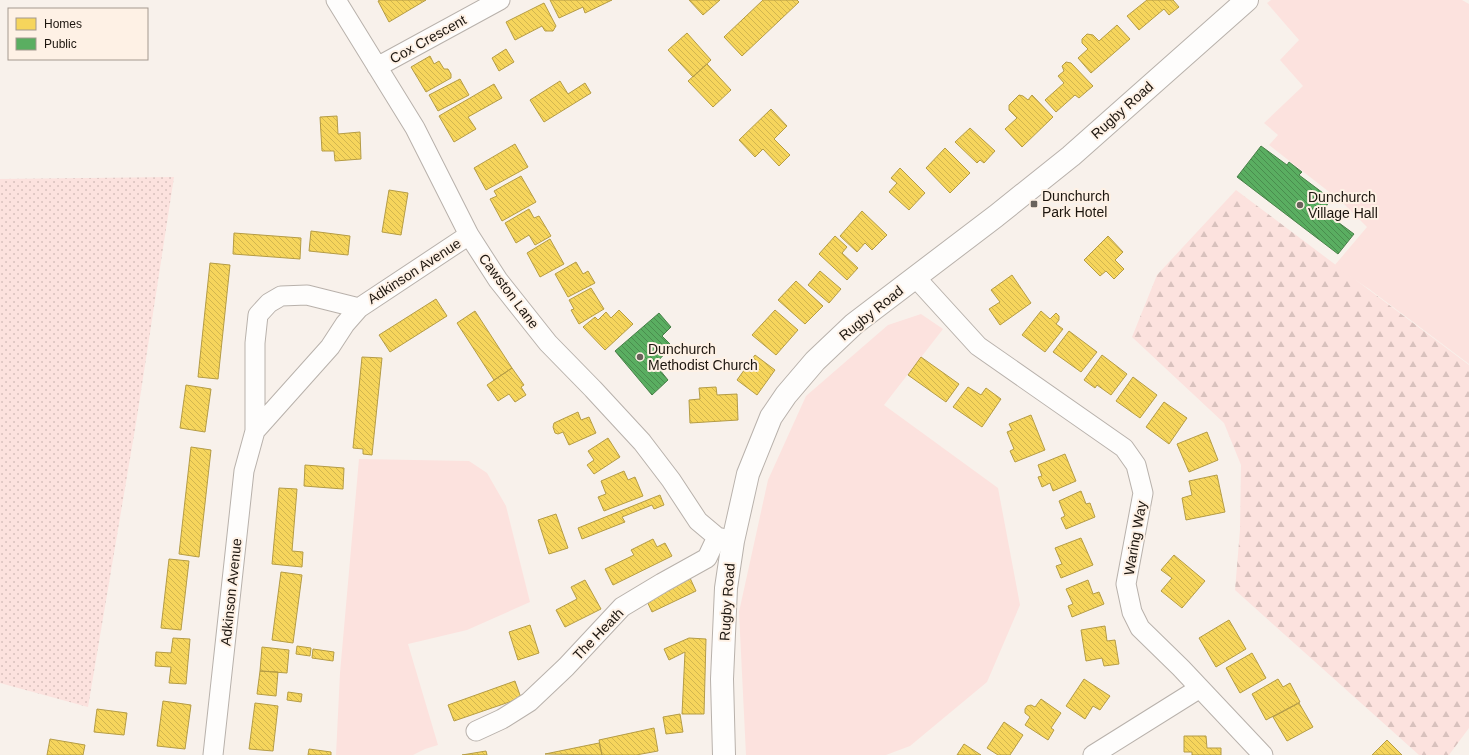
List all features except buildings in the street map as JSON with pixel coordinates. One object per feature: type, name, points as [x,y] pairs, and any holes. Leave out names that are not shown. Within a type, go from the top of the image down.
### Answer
[{"type":"main road","name":"Rugby Road","points":[[724,755],[722,679],[726,588],[725,539],[761,440],[771,417],[786,395],[815,362],[854,324],[916,278],[1071,156],[1247,0]]},
{"type":"street","name":"Cawston Lane","points":[[336,0],[415,128],[469,235],[498,280],[548,342],[642,442],[671,480],[698,521],[725,539]]},
{"type":"street","name":"Cox Crescent","points":[[377,67],[500,0]]},
{"type":"street","name":"Adkinson Avenue","points":[[255,431],[330,347],[345,324],[359,308],[469,235]]},
{"type":"street","name":"Waring Way","points":[[916,278],[978,346],[1124,448],[1136,465],[1143,492],[1126,584],[1132,612],[1140,628],[1181,668],[1263,755]]},
{"type":"street","name":"Adkinson Avenue","points":[[213,755],[244,471],[255,431],[255,342],[258,315],[269,303],[281,296],[307,295],[359,308]]},
{"type":"street","name":"The Heath","points":[[476,731],[502,719],[529,702],[566,667],[622,607],[707,558],[725,539]]},
{"type":"street","points":[[1093,755],[1200,688]]},
{"type":"green space","points":[[1271,0],[1462,0],[1469,4],[1469,364],[1369,289],[1334,266],[1367,227],[1342,202],[1269,145],[1278,135],[1264,123],[1303,86],[1280,60],[1299,40],[1267,3]]},
{"type":"green space","points":[[174,177],[137,417],[88,707],[0,683],[0,179]]},
{"type":"green space","points":[[1236,190],[1469,365],[1469,728],[1449,755],[1419,755],[1235,590],[1240,530],[1241,465],[1224,423],[1132,337],[1157,275]]},
{"type":"green space","points":[[921,314],[943,329],[884,405],[998,488],[1020,605],[987,682],[910,746],[886,755],[746,755],[739,612],[768,480],[806,396],[888,325]]},
{"type":"green space","points":[[359,459],[469,461],[487,473],[506,506],[530,602],[467,630],[408,644],[438,745],[413,755],[336,755],[340,673]]},
{"type":"place","name":"Dunchurch Park Hotel","points":[[1034,204]]},
{"type":"place","name":"Dunchurch Village Hall","points":[[1300,205]]},
{"type":"place","name":"Dunchurch Methodist Church","points":[[640,357]]}]
